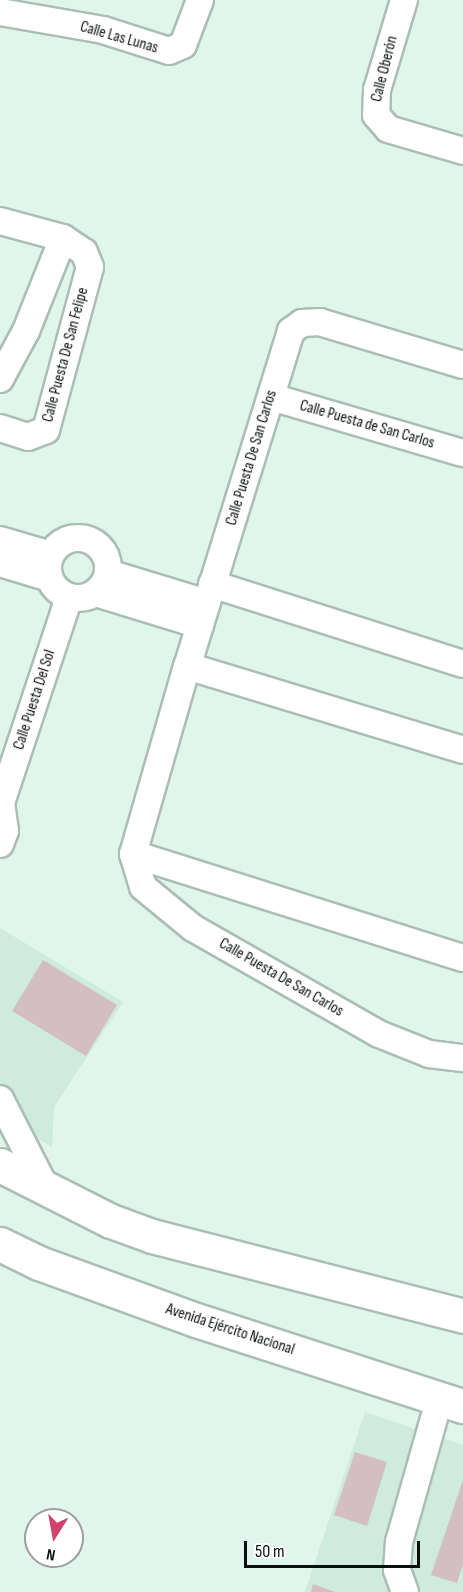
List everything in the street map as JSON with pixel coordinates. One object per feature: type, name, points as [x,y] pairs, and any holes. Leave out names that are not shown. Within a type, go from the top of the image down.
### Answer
[{"type":"main road","points":[[0,1165],[111,1221],[174,1242],[463,1316]]},
{"type":"main road","name":"Avenida Ejército Nacional","points":[[0,1244],[39,1263],[196,1320],[452,1402]]},
{"type":"street","name":"Calle Las Lunas","points":[[8,9],[103,30],[169,51],[183,45],[200,0]]},
{"type":"street","name":"Calle Oberón","points":[[404,0],[377,90],[376,115],[388,129],[463,151]]},
{"type":"street","name":"Calle Puesta De San Felipe","points":[[0,221],[63,238],[84,252],[90,267],[45,430],[28,437],[0,428]]},
{"type":"street","points":[[0,379],[26,331],[63,238]]},
{"type":"street","name":"Calle Puesta De San Carlos","points":[[463,365],[320,322],[302,323],[291,331],[187,666],[133,854],[143,887],[193,928],[379,1034],[429,1054],[463,1058]]},
{"type":"street","name":"Calle Puesta de San Carlos","points":[[271,397],[463,453]]},
{"type":"street","points":[[50,566],[69,540],[87,539],[103,551],[102,583]]},
{"type":"street","points":[[0,540],[50,566],[61,593],[69,597],[79,599],[102,583],[206,604],[463,664]]},
{"type":"street","points":[[0,563],[50,566]]},
{"type":"street","name":"Calle Puesta Del Sol","points":[[0,844],[5,831],[1,803],[69,597]]},
{"type":"street","points":[[187,666],[463,750]]},
{"type":"street","points":[[133,854],[463,958]]},
{"type":"street","points":[[0,1099],[46,1189]]},
{"type":"street","points":[[399,1587],[399,1542],[452,1402]]},
{"type":"shaded area","points":[[0,928],[123,1002],[54,1107],[52,1147],[0,1117]]},
{"type":"shaded area","points":[[365,1412],[463,1445],[463,1592],[305,1592]]},
{"type":"building","points":[[43,960],[117,1005],[86,1056],[12,1011]]},
{"type":"building","points":[[355,1452],[387,1462],[367,1526],[334,1515]]},
{"type":"building","points":[[463,1480],[463,1564],[457,1583],[431,1575]]},
{"type":"building","points":[[313,1584],[335,1592],[311,1592]]}]
